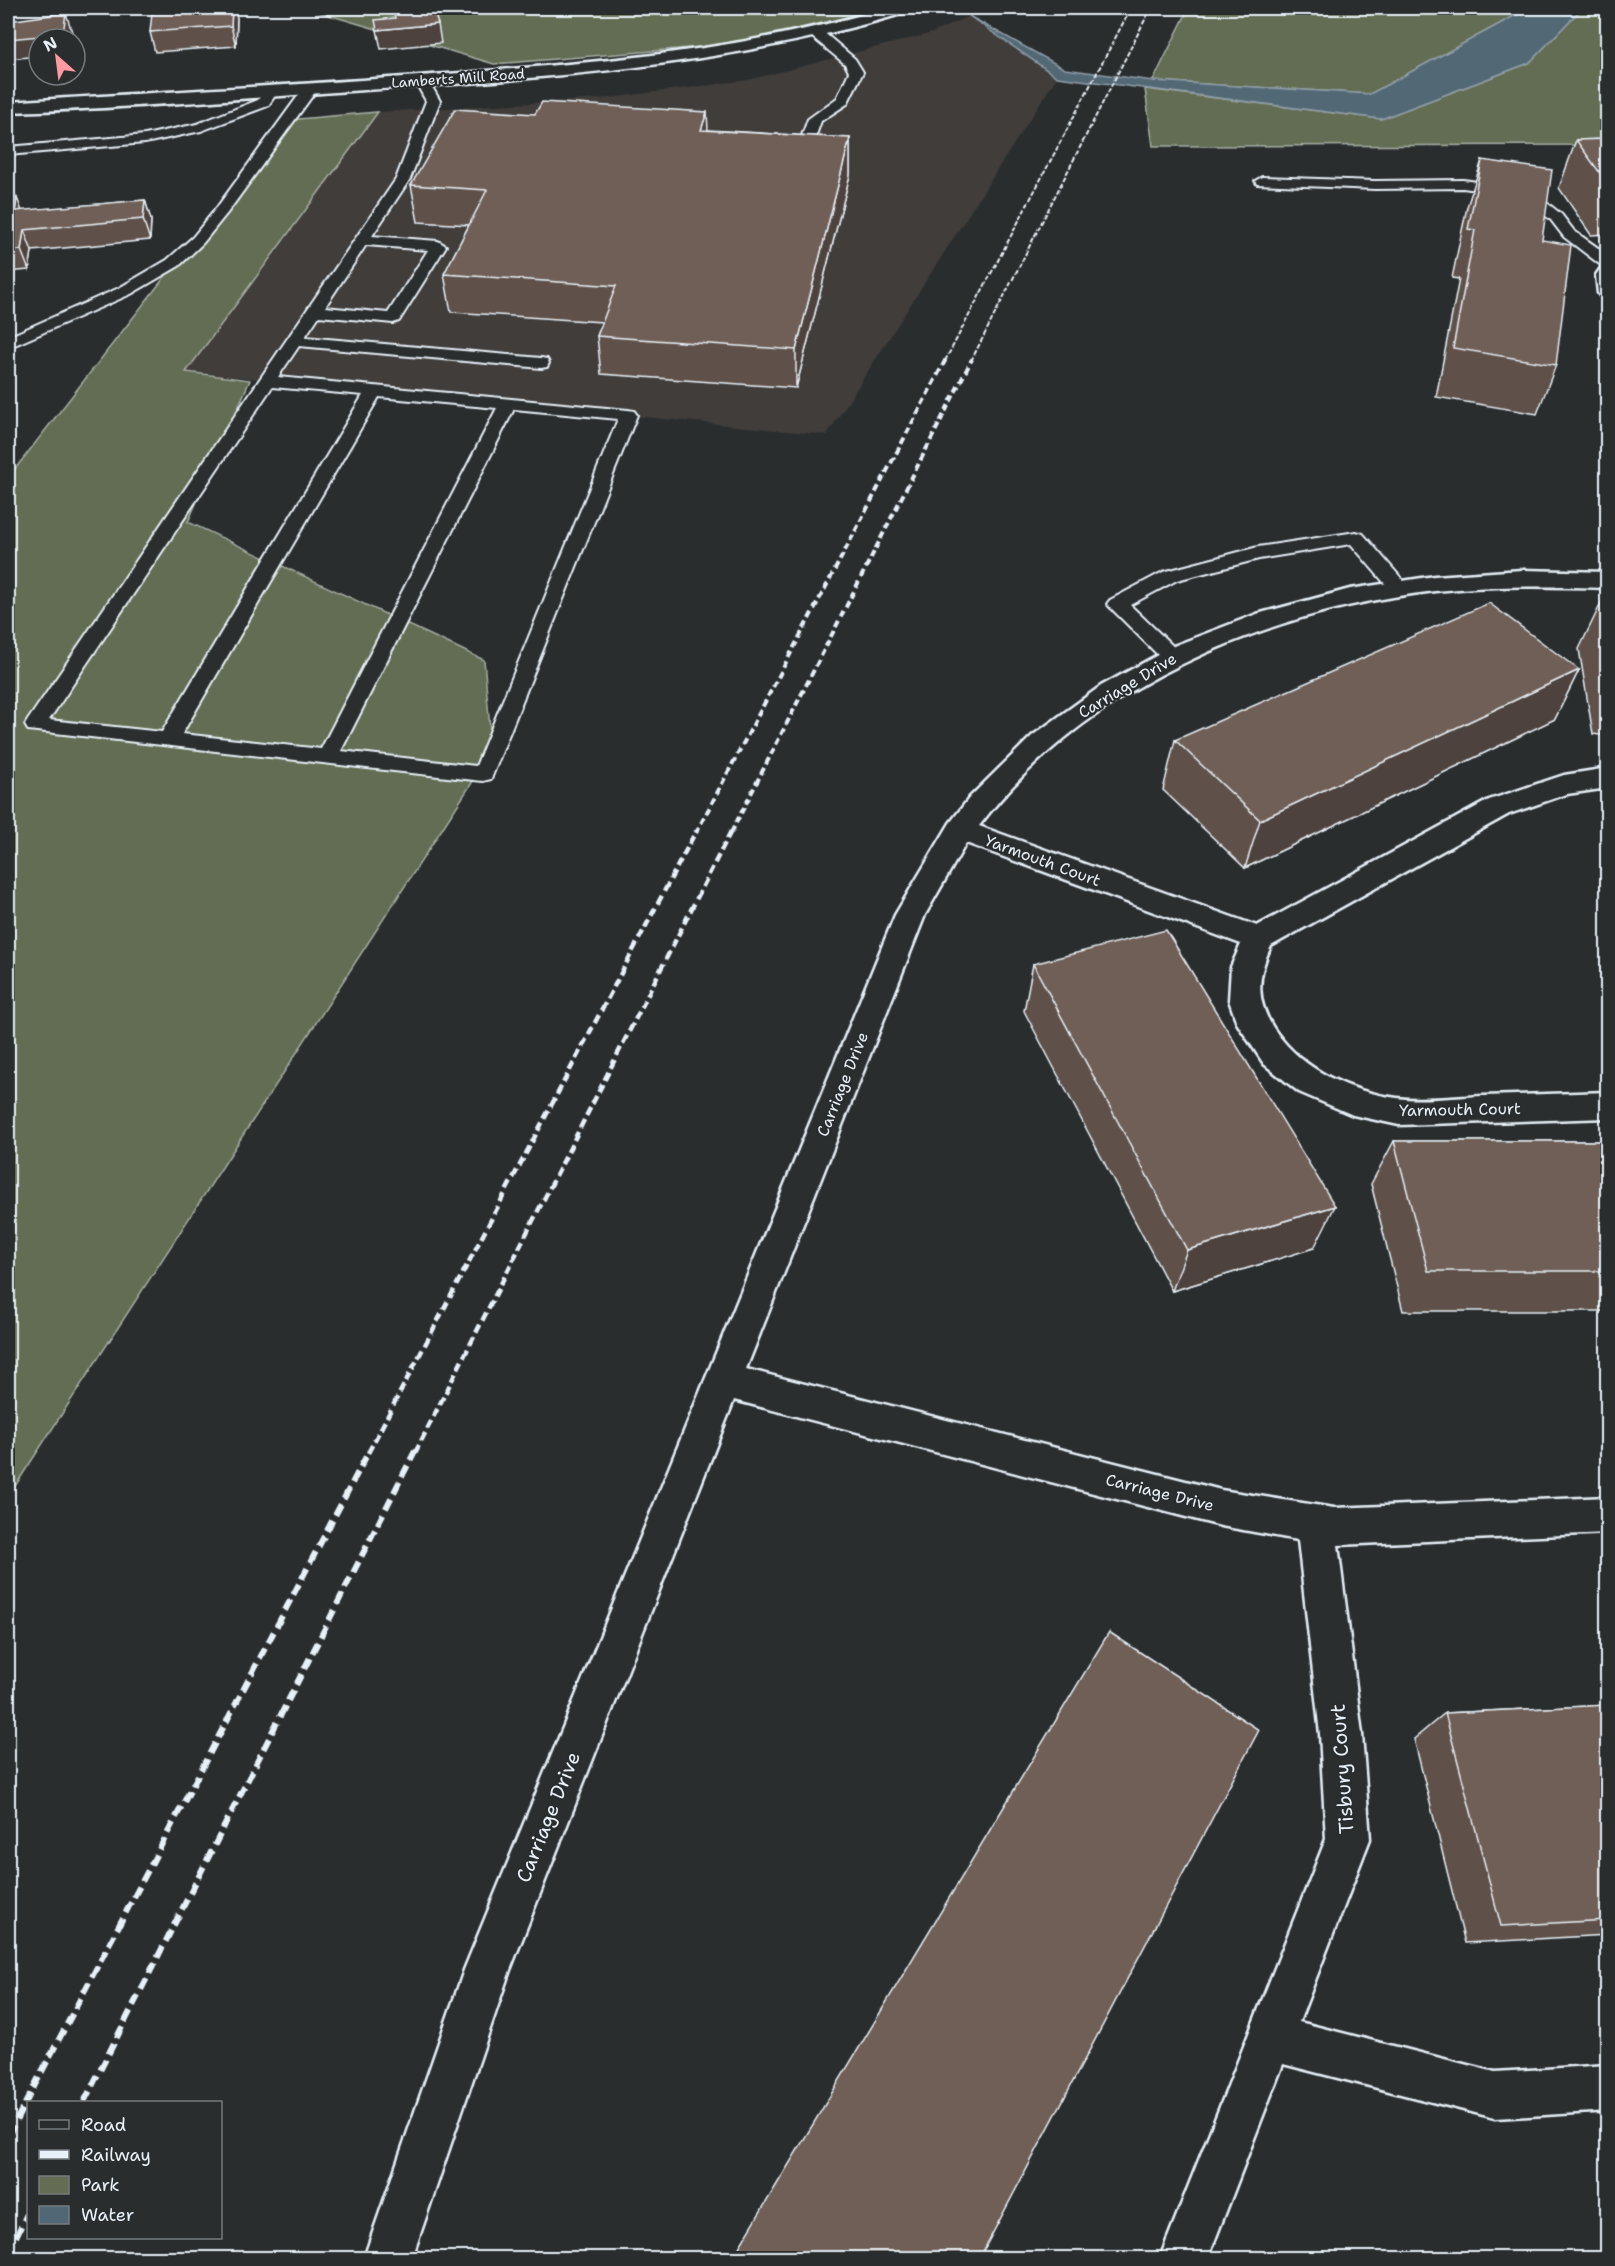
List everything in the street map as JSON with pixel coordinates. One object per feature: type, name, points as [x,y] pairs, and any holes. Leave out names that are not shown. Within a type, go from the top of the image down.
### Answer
[{"type":"street","name":"Lamberts Mill Road","points":[[8,107],[422,81],[619,65],[786,40],[902,8]]},
{"type":"street","points":[[1608,272],[1606,275],[1608,293]]},
{"type":"street","name":"Carriage Drive","points":[[388,2259],[486,1970],[910,915],[941,858],[979,805],[1023,759],[1071,718],[1124,682],[1172,657],[1241,628],[1305,608],[1400,589],[1511,578],[1608,580]]},
{"type":"street","points":[[1259,939],[1499,807],[1564,785],[1608,778]]},
{"type":"street","name":"Yarmouth Court","points":[[961,830],[1259,939],[1246,968],[1245,1000],[1253,1023],[1275,1055],[1310,1083],[1353,1102],[1399,1112],[1608,1105]]},
{"type":"street","name":"Carriage Drive","points":[[723,1380],[1221,1508],[1334,1527],[1608,1515]]},
{"type":"street","name":"Tisbury Court","points":[[1184,2259],[1348,1839],[1341,1734],[1316,1524]]},
{"type":"street","points":[[1270,2038],[1495,2095],[1608,2088]]},
{"type":"lane","points":[[802,155],[815,119],[833,110],[848,97],[856,72],[850,62],[816,33]]},
{"type":"lane","points":[[267,381],[628,415],[483,774],[36,725],[267,381],[363,240],[403,179],[433,101],[422,81]]},
{"type":"lane","points":[[8,343],[125,291],[173,264],[198,240],[223,209],[311,88]]},
{"type":"lane","points":[[8,151],[145,139],[201,127],[263,103],[272,91]]},
{"type":"lane","points":[[1262,181],[1463,184],[1500,189],[1536,202],[1556,217],[1569,234],[1608,263]]},
{"type":"lane","points":[[315,311],[393,318],[438,246],[363,240]]},
{"type":"lane","points":[[294,341],[541,363]]},
{"type":"lane","points":[[168,740],[374,391]]},
{"type":"lane","points":[[327,758],[508,404]]},
{"type":"lane","points":[[1172,657],[1117,604],[1170,576],[1258,553],[1356,538],[1400,589]]},
{"type":"shaded area","points":[[969,16],[1057,77],[827,435],[186,372],[378,112],[600,99],[748,80],[932,33]]},
{"type":"green space","points":[[305,8],[902,8],[786,40],[494,64]]},
{"type":"green space","points":[[1189,8],[1529,8],[1370,94],[1153,81]]},
{"type":"green space","points":[[1582,8],[1607,8],[1607,145],[1153,146],[1145,89],[1381,119],[1529,63]]},
{"type":"green space","points":[[378,112],[186,372],[250,380],[188,522],[484,660],[492,752],[8,1497],[8,478],[287,120]]},
{"type":"water","points":[[1529,8],[1582,8],[1529,63],[1381,119],[1057,77],[969,16],[1065,69],[1153,81],[1370,94]]},
{"type":"building","points":[[199,8],[232,8],[231,26],[150,32],[152,13],[199,10]]},
{"type":"building","points":[[393,8],[433,8],[438,24],[377,30],[375,20],[395,18]]},
{"type":"building","points":[[66,13],[64,27],[27,27],[27,37],[8,39],[8,21]]},
{"type":"building","points":[[542,102],[707,112],[701,130],[850,138],[796,350],[597,336],[616,286],[444,274],[487,190],[411,185],[455,109],[535,114]]},
{"type":"building","points":[[1608,139],[1608,184],[1576,140]]},
{"type":"building","points":[[1482,160],[1552,170],[1542,240],[1571,245],[1556,365],[1453,348],[1475,230],[1468,229]]},
{"type":"building","points":[[17,198],[15,211],[145,200],[143,219],[24,230],[21,250],[8,251],[8,199]]},
{"type":"building","points":[[1603,599],[1608,600],[1608,623]]},
{"type":"building","points":[[1489,603],[1579,670],[1260,820],[1175,740]]},
{"type":"building","points":[[1166,930],[1335,1206],[1187,1250],[1033,964]]},
{"type":"building","points":[[1394,1141],[1608,1141],[1608,1271],[1428,1271]]},
{"type":"building","points":[[1109,1632],[1259,1730],[979,2259],[732,2259]]},
{"type":"building","points":[[1608,1705],[1608,1920],[1501,1926],[1445,1713]]},
{"type":"railway","points":[[945,361],[1131,8]]},
{"type":"railway","points":[[971,361],[1151,8]]},
{"type":"railway","points":[[696,833],[946,359]]},
{"type":"railway","points":[[731,833],[972,359]]},
{"type":"railway","points":[[368,1453],[696,831]]},
{"type":"railway","points":[[415,1453],[731,831]]},
{"type":"railway","points":[[8,2136],[369,1451]]},
{"type":"railway","points":[[85,2101],[415,1451]]},
{"type":"railway","points":[[8,2253],[27,2214]]}]
